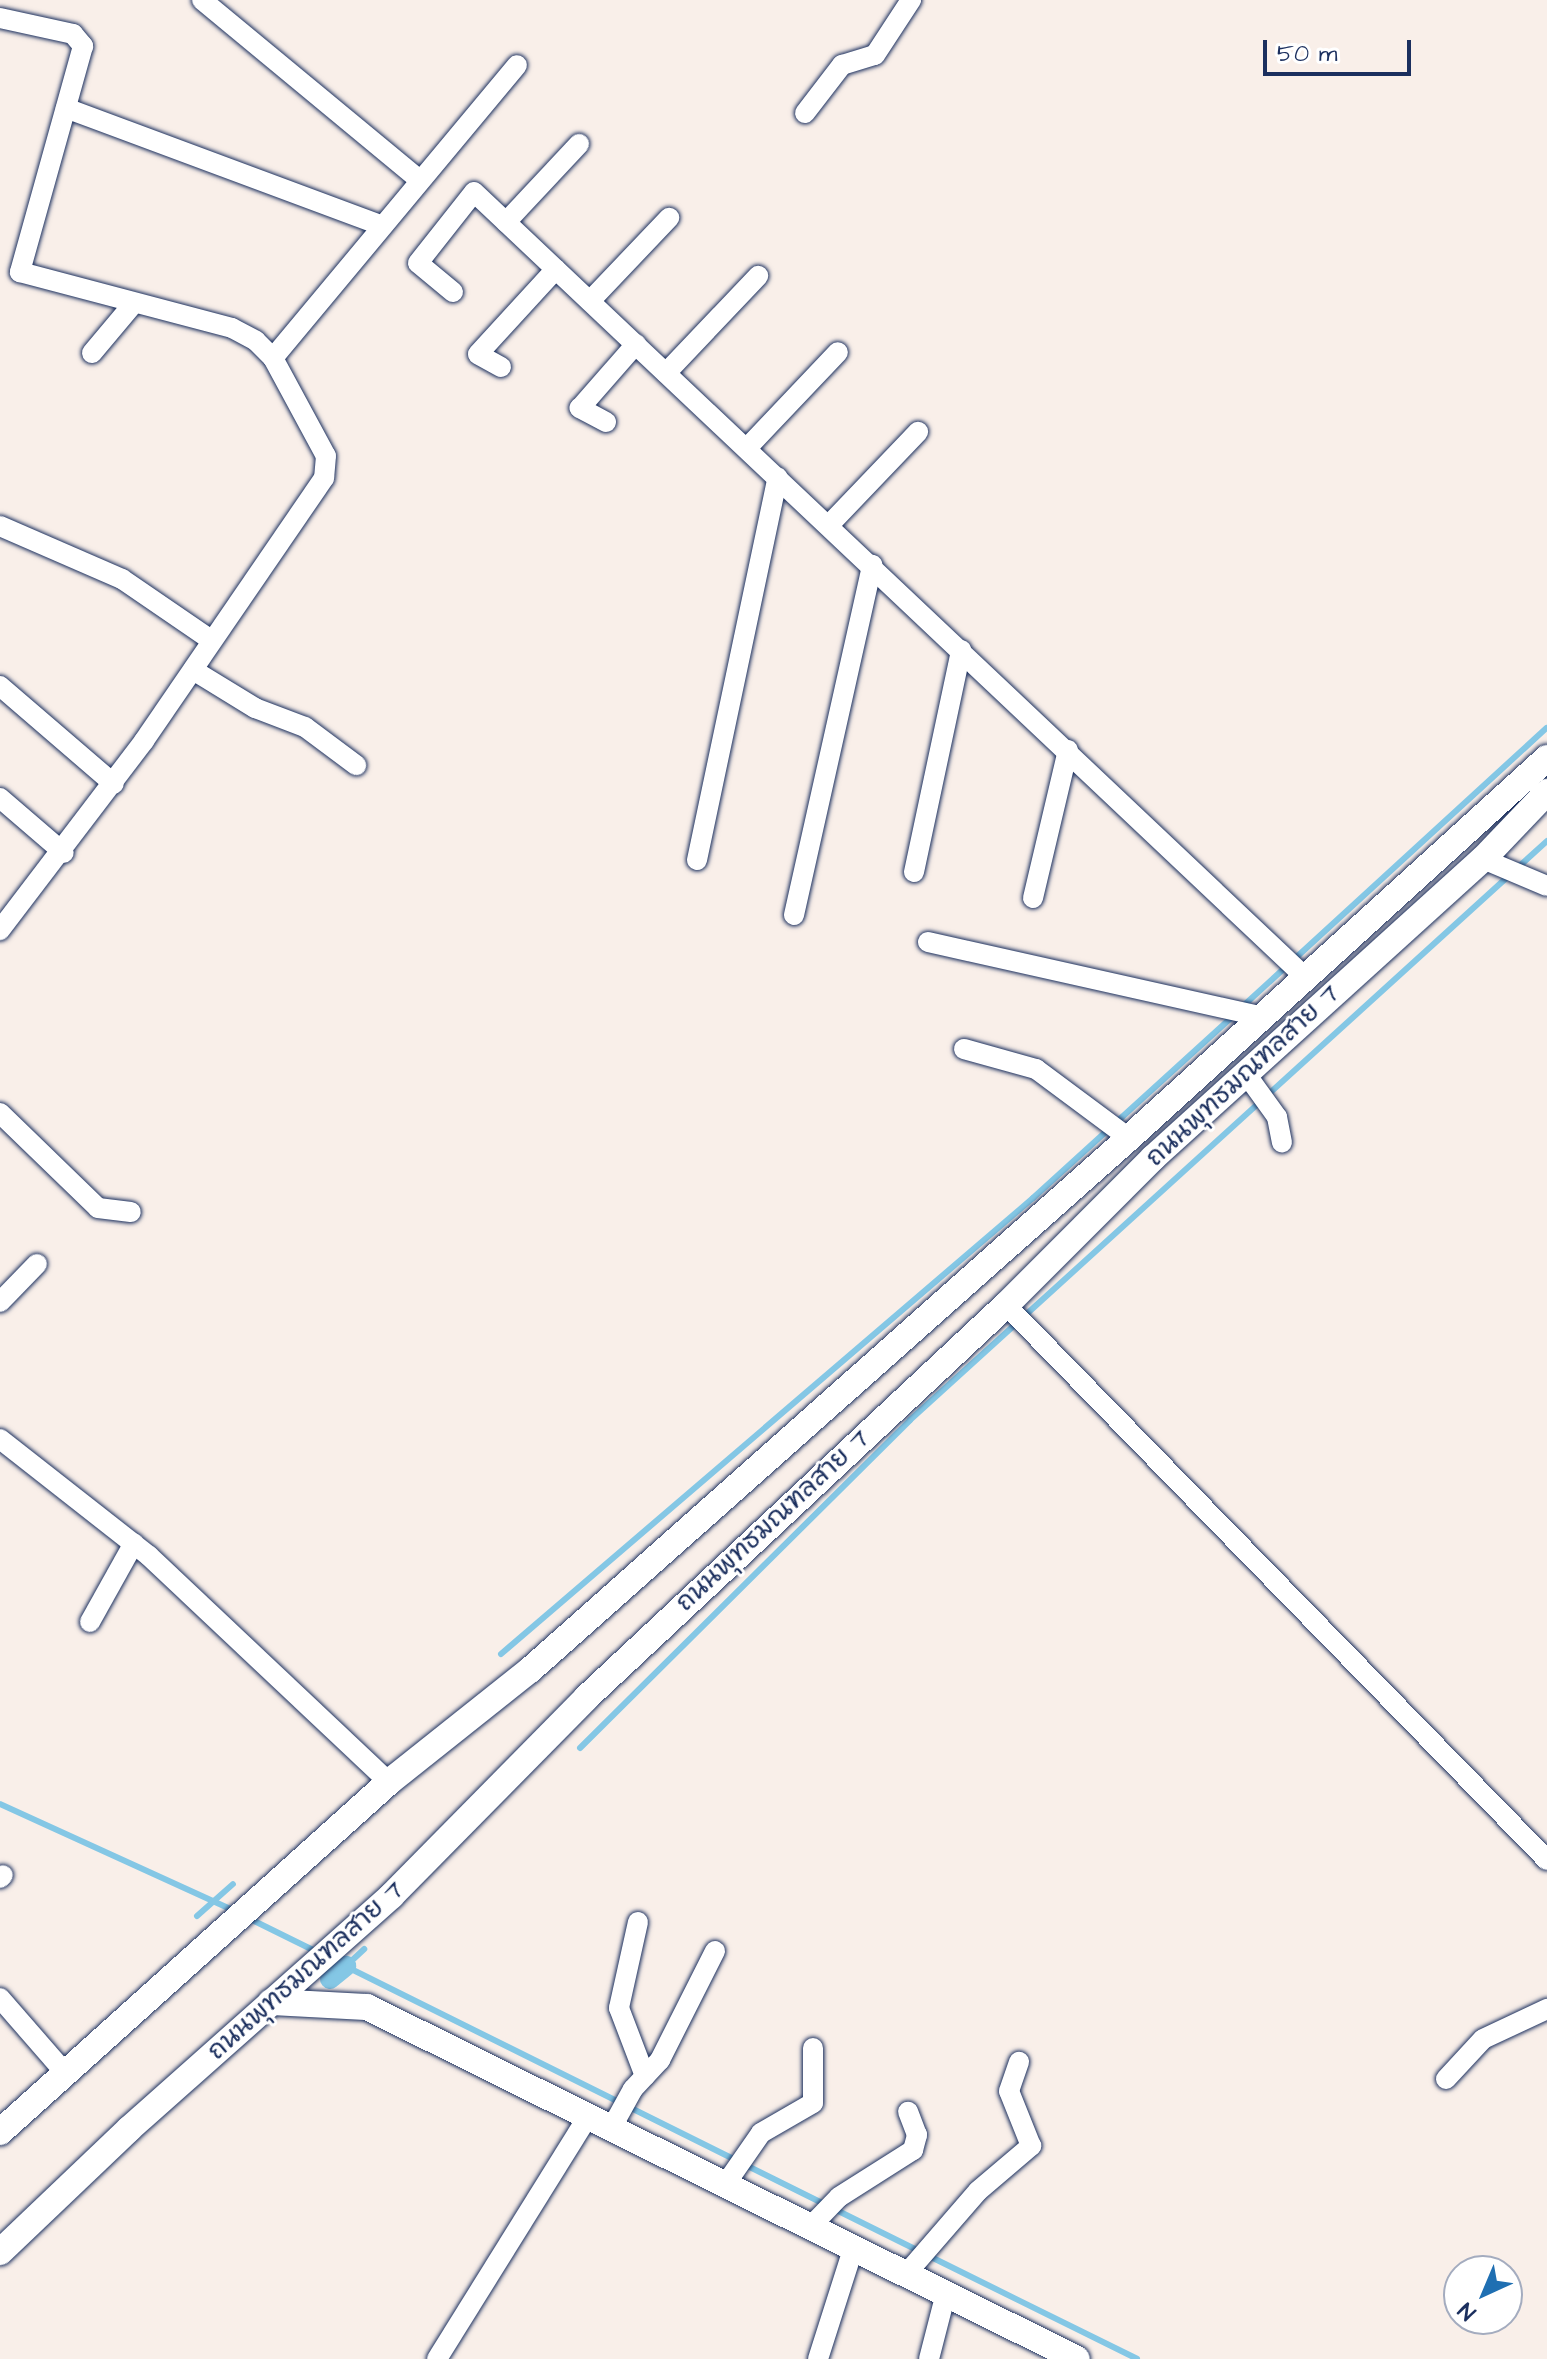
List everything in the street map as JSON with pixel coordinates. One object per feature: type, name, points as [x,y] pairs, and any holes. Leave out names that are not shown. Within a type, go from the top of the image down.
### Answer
[{"type":"main road","name":"ถนนพุทธมณฑลสาย 7","points":[[0,2132],[389,1782],[530,1670],[1547,758]]},
{"type":"main road","name":"ถนนพุทธมณฑลสาย 7","points":[[0,2252],[271,2002],[348,1937],[586,1698],[1009,1308],[1153,1158],[1252,1083],[1494,862],[1547,792]]},
{"type":"main road","points":[[271,2002],[300,2007],[367,2007],[730,2176],[826,2211],[854,2246],[910,2267],[946,2293],[1077,2359]]},
{"type":"street","points":[[202,0],[418,179]]},
{"type":"street","points":[[805,113],[842,65],[875,55],[911,0]]},
{"type":"street","points":[[0,18],[80,38],[83,46],[20,272],[232,328],[273,358],[326,456],[324,478],[193,670],[64,853],[0,930]]},
{"type":"street","points":[[273,358],[418,179],[517,65]]},
{"type":"street","points":[[66,108],[380,225]]},
{"type":"street","points":[[506,222],[579,144]]},
{"type":"street","points":[[453,292],[418,263],[474,192],[1304,975]]},
{"type":"street","points":[[590,301],[669,218]]},
{"type":"street","points":[[501,367],[478,354],[556,269]]},
{"type":"street","points":[[666,373],[758,276]]},
{"type":"street","points":[[92,353],[134,303]]},
{"type":"street","points":[[606,422],[580,408],[636,344]]},
{"type":"street","points":[[747,448],[838,352]]},
{"type":"street","points":[[829,525],[918,432]]},
{"type":"street","points":[[697,860],[778,477]]},
{"type":"street","points":[[0,526],[122,579],[211,640]]},
{"type":"street","points":[[794,915],[872,565]]},
{"type":"street","points":[[914,872],[961,650]]},
{"type":"street","points":[[193,670],[255,708],[305,727],[356,765]]},
{"type":"street","points":[[0,686],[114,784]]},
{"type":"street","points":[[1033,898],[1068,750]]},
{"type":"street","points":[[0,798],[64,853]]},
{"type":"street","points":[[1494,862],[1522,878],[1547,886]]},
{"type":"street","points":[[928,942],[1257,1015]]},
{"type":"street","points":[[964,1049],[1036,1069],[1126,1136]]},
{"type":"street","points":[[1252,1083],[1277,1117],[1282,1143]]},
{"type":"street","points":[[0,1113],[98,1208],[131,1212]]},
{"type":"street","points":[[0,1302],[37,1264]]},
{"type":"street","points":[[1009,1308],[1547,1860]]},
{"type":"street","points":[[0,1439],[134,1543],[389,1782]]},
{"type":"street","points":[[90,1622],[134,1543]]},
{"type":"street","points":[[638,1922],[619,2008],[639,2082]]},
{"type":"street","points":[[437,2359],[607,2119],[660,2060],[715,1951]]},
{"type":"street","points":[[0,1998],[66,2074]]},
{"type":"street","points":[[1446,2079],[1483,2039],[1547,2009]]},
{"type":"street","points":[[730,2176],[747,2148],[761,2133],[813,2103],[813,2048]]},
{"type":"street","points":[[910,2267],[929,2242],[1031,2146],[1009,2091],[1019,2062]]},
{"type":"street","points":[[826,2211],[913,2150],[917,2135],[908,2112]]},
{"type":"street","points":[[818,2359],[854,2246]]},
{"type":"street","points":[[929,2359],[946,2293]]},
{"type":"waterway","points":[[1242,1007],[1547,728]]},
{"type":"waterway","points":[[580,1748],[910,1420],[1547,841]]},
{"type":"waterway","points":[[501,1654],[1033,1198],[1234,1015]]},
{"type":"waterway","points":[[0,1804],[235,1911]]},
{"type":"waterway","points":[[197,1916],[233,1884]]},
{"type":"waterway","points":[[248,1918],[317,1952]]},
{"type":"waterway","points":[[346,1966],[364,1949]]},
{"type":"waterway","points":[[331,1959],[919,2251]]},
{"type":"waterway","points":[[330,1979],[346,1966]]},
{"type":"waterway","points":[[929,2256],[1137,2359]]}]
